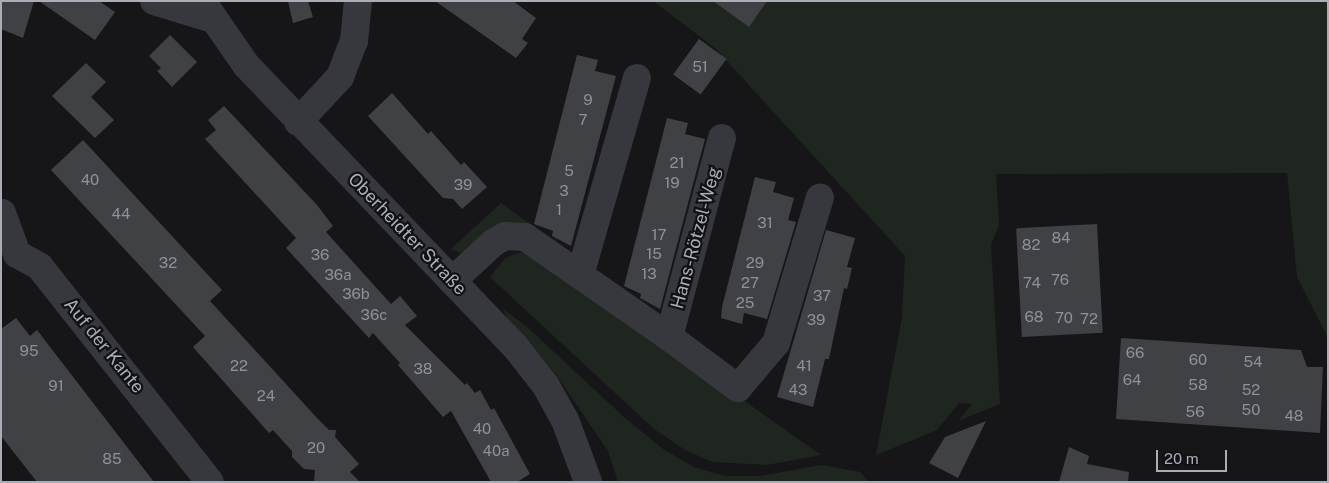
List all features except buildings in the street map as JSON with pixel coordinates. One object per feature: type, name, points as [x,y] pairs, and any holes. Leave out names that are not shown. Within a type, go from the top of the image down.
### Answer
[{"type":"street","points":[[154,1],[207,10]]},
{"type":"street","points":[[298,122],[340,77],[354,41],[358,1]]},
{"type":"street","name":"Oberheidter Straße","points":[[207,10],[246,65],[298,122],[514,345],[546,386],[578,449],[588,482]]},
{"type":"street","points":[[580,275],[637,78]]},
{"type":"street","name":"Hans-Rötzel-Weg","points":[[669,337],[722,138]]},
{"type":"street","name":"Hans-Rötzel-Weg","points":[[452,281],[493,243],[514,235],[525,237],[669,337],[738,388],[776,343],[820,197]]},
{"type":"street","name":"Auf der Kante","points":[[2,213],[17,254],[40,267],[210,482]]},
{"type":"shaded area","points":[[653,1],[1328,1],[1328,338],[1297,277],[1287,173],[996,174],[999,225],[991,245],[1000,404],[958,421],[972,404],[959,403],[937,430],[876,455],[902,318],[905,256],[715,48]]},
{"type":"shaded area","points":[[501,203],[543,233],[557,248],[531,230],[463,254],[451,249]]},
{"type":"shaded area","points":[[521,252],[540,257],[821,455],[767,465],[712,462],[685,450],[654,429],[490,277],[505,258]]},
{"type":"shaded area","points":[[503,309],[526,326],[625,418],[663,449],[694,467],[725,476],[760,476],[821,465],[861,472],[868,482],[618,482],[608,451],[557,376],[508,320]]}]
